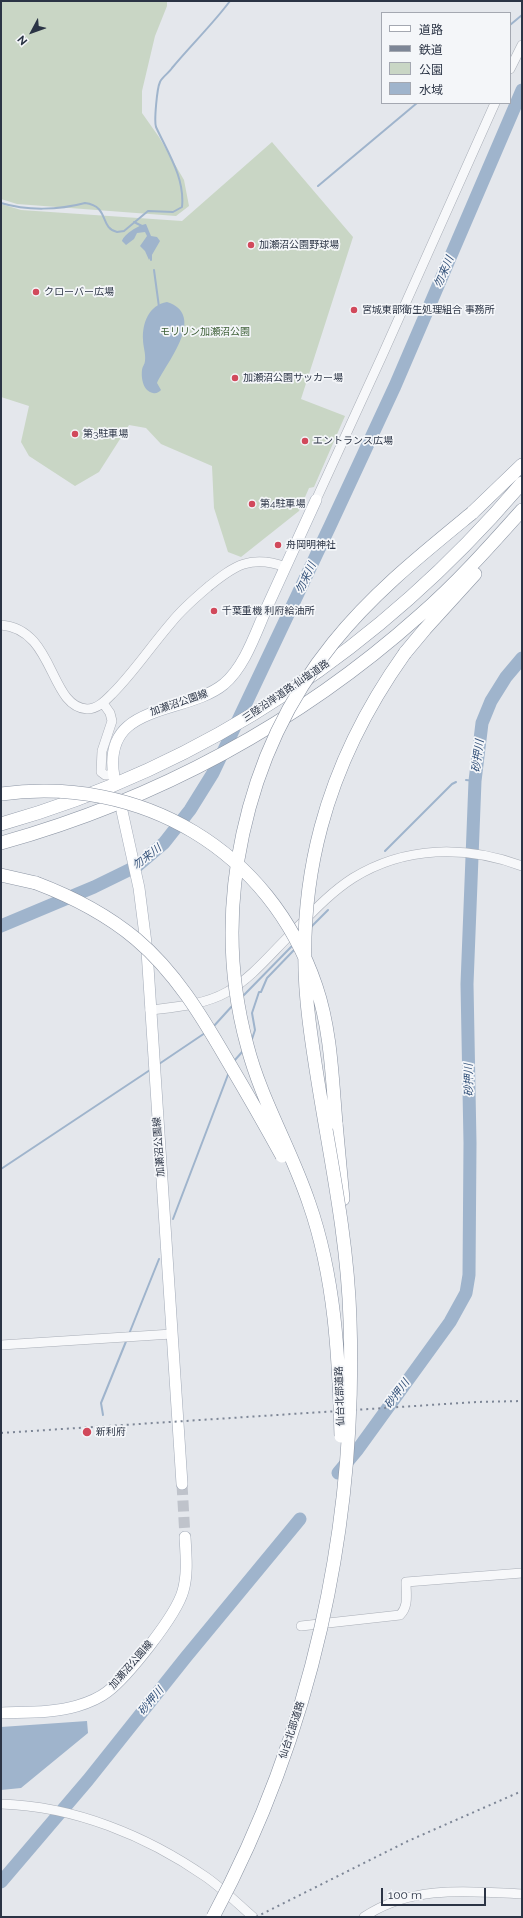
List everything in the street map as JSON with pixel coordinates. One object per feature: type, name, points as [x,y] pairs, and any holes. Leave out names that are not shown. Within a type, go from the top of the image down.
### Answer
[{"type":"highway","points":[[325,1261],[309,1202],[257,1077],[240,1015],[235,984],[232,919],[237,871],[248,814],[258,780],[273,742],[289,710],[310,674],[332,644],[386,585],[482,504],[522,465]]},
{"type":"highway","name":"三陸沿岸道路;仙塩道路","points":[[1,824],[78,800],[117,778],[186,752],[256,713],[292,690],[391,615],[480,529],[522,483]]},
{"type":"highway","name":"三陸沿岸道路;仙塩道路","points":[[1,843],[88,816],[140,795],[201,766],[265,730],[330,688],[408,626],[444,593],[522,510]]},
{"type":"highway","points":[[350,1316],[342,1219],[313,1050],[304,959],[305,917],[318,834],[328,800],[340,768],[364,719],[387,679],[425,629],[522,519]]},
{"type":"highway","points":[[1,794],[41,790],[80,792],[114,798],[151,810],[185,827],[231,859],[257,884],[280,912],[291,929],[310,968],[317,987],[327,1028],[351,1293],[350,1316]]},
{"type":"highway","points":[[1,875],[36,883],[90,906],[137,940],[176,981],[215,1040],[269,1133],[303,1200],[325,1261]]},
{"type":"highway","name":"仙台北部道路","points":[[325,1261],[335,1326],[340,1400],[342,1476],[338,1532]]},
{"type":"highway","name":"仙台北部道路","points":[[213,1917],[232,1881],[264,1810],[298,1714],[317,1642],[338,1532],[349,1446],[351,1358],[350,1316]]},
{"type":"main road","name":"加瀬沼公園線","points":[[117,778],[113,762],[116,747],[120,737],[131,724],[155,710],[197,699],[209,694],[221,686],[234,674],[249,648],[316,500]]},
{"type":"main road","name":"加瀬沼公園線","points":[[122,811],[138,880],[147,951],[182,1484]]},
{"type":"main road","name":"加瀬沼公園線","points":[[1,1713],[76,1706],[99,1697],[119,1682],[164,1626],[177,1607],[183,1592],[187,1574],[185,1537]]},
{"type":"street","points":[[511,67],[522,45]]},
{"type":"street","points":[[316,500],[495,104]]},
{"type":"street","points":[[1,625],[20,629],[30,636],[45,658],[63,692],[70,701],[87,708],[103,703],[122,684],[178,614],[214,582],[244,564],[258,562],[274,563],[285,567]]},
{"type":"street","points":[[103,703],[110,713],[112,721],[102,751],[101,772],[104,775],[117,778]]},
{"type":"street","points":[[150,1010],[183,1006],[211,1000],[227,992],[247,977],[324,901],[352,879],[370,869],[401,857],[428,852],[461,851],[505,860],[522,866]]},
{"type":"street","points":[[1,1345],[172,1334]]},
{"type":"street","points":[[301,1626],[400,1615],[405,1611],[407,1602],[406,1582],[522,1573]]},
{"type":"street","points":[[1,1804],[45,1809],[85,1819],[143,1840],[177,1858],[212,1882],[253,1917]]},
{"type":"street","points":[[364,1917],[392,1902],[415,1894],[459,1890],[522,1894]]},
{"type":"green space","points":[[1,1],[167,1],[167,6],[155,36],[142,91],[142,113],[159,137],[184,180],[189,206],[176,216],[17,204],[1,199]]},
{"type":"green space","name":"モリリン加瀬沼公園","points":[[272,142],[353,237],[301,399],[345,416],[314,487],[309,488],[299,511],[241,557],[228,552],[214,508],[212,466],[161,444],[146,428],[129,425],[99,472],[75,486],[29,456],[21,442],[29,406],[1,397],[1,204],[21,210],[182,221]]},
{"type":"water","points":[[146,224],[151,236],[157,237],[160,241],[149,260],[145,251],[140,246],[147,236],[145,232],[137,233],[134,239],[126,245],[122,241],[123,238],[132,230]]},
{"type":"water","points":[[167,302],[178,308],[184,317],[184,328],[181,340],[157,383],[161,390],[154,393],[147,390],[142,380],[142,369],[145,362],[143,340],[144,327],[145,321],[151,311]]},
{"type":"water","points":[[87,1721],[88,1733],[21,1788],[1,1790],[1,1727]]},
{"type":"waterway","points":[[1,203],[11,206],[43,209],[85,203],[98,208],[111,230],[117,232],[124,231],[148,211],[173,212],[182,207],[181,186],[175,166],[155,124],[159,85],[162,78],[209,27],[230,1]]},
{"type":"waterway","points":[[511,24],[522,15]]},
{"type":"waterway","name":"勿来川","points":[[1,926],[94,887],[137,866],[164,843],[190,810],[213,773],[395,386],[522,90]]},
{"type":"waterway","points":[[318,186],[416,104]]},
{"type":"waterway","points":[[134,222],[142,226]]},
{"type":"waterway","points":[[151,255],[151,260]]},
{"type":"waterway","points":[[154,270],[159,307]]},
{"type":"waterway","name":"砂押川","points":[[338,1473],[358,1449],[450,1322],[466,1293],[469,1275],[470,1143],[467,984],[475,781],[482,723],[491,701],[506,677],[522,658]]},
{"type":"waterway","points":[[466,780],[475,781]]},
{"type":"waterway","points":[[385,851],[452,784],[456,782]]},
{"type":"waterway","points":[[311,927],[328,910]]},
{"type":"waterway","points":[[242,997],[292,946]]},
{"type":"waterway","points":[[251,1042],[255,1030],[252,1013],[259,992],[261,992],[267,978],[294,950]]},
{"type":"waterway","points":[[213,1027],[233,1005]]},
{"type":"waterway","points":[[159,1064],[205,1033]]},
{"type":"waterway","points":[[234,1061],[243,1051]]},
{"type":"waterway","points":[[1,1169],[150,1070]]},
{"type":"waterway","points":[[173,1219],[229,1072]]},
{"type":"waterway","points":[[129,1334],[159,1259]]},
{"type":"waterway","points":[[103,1415],[101,1403],[127,1339]]},
{"type":"waterway","name":"砂押川","points":[[1,1882],[88,1780],[186,1657],[300,1519]]},
{"type":"tunnel","points":[[182,1484],[185,1537]]},
{"type":"railway","points":[[1,1433],[476,1402],[522,1401]]},
{"type":"railway","points":[[256,1917],[408,1841],[522,1791]]},
{"type":"place","name":"加瀬沼公園野球場","points":[[251,245]]},
{"type":"place","name":"クローバー広場","points":[[36,292]]},
{"type":"place","name":"宮城東部衛生処理組合 事務所","points":[[354,310]]},
{"type":"place","name":"加瀬沼公園サッカー場","points":[[235,378]]},
{"type":"place","name":"第3駐車場","points":[[75,434]]},
{"type":"place","name":"エントランス広場","points":[[305,441]]},
{"type":"place","name":"第4駐車場","points":[[252,504]]},
{"type":"place","name":"舟岡明神社","points":[[278,545]]},
{"type":"place","name":"千葉重機 利府給油所","points":[[214,611]]},
{"type":"place","name":"新利府","points":[[87,1432]]}]
